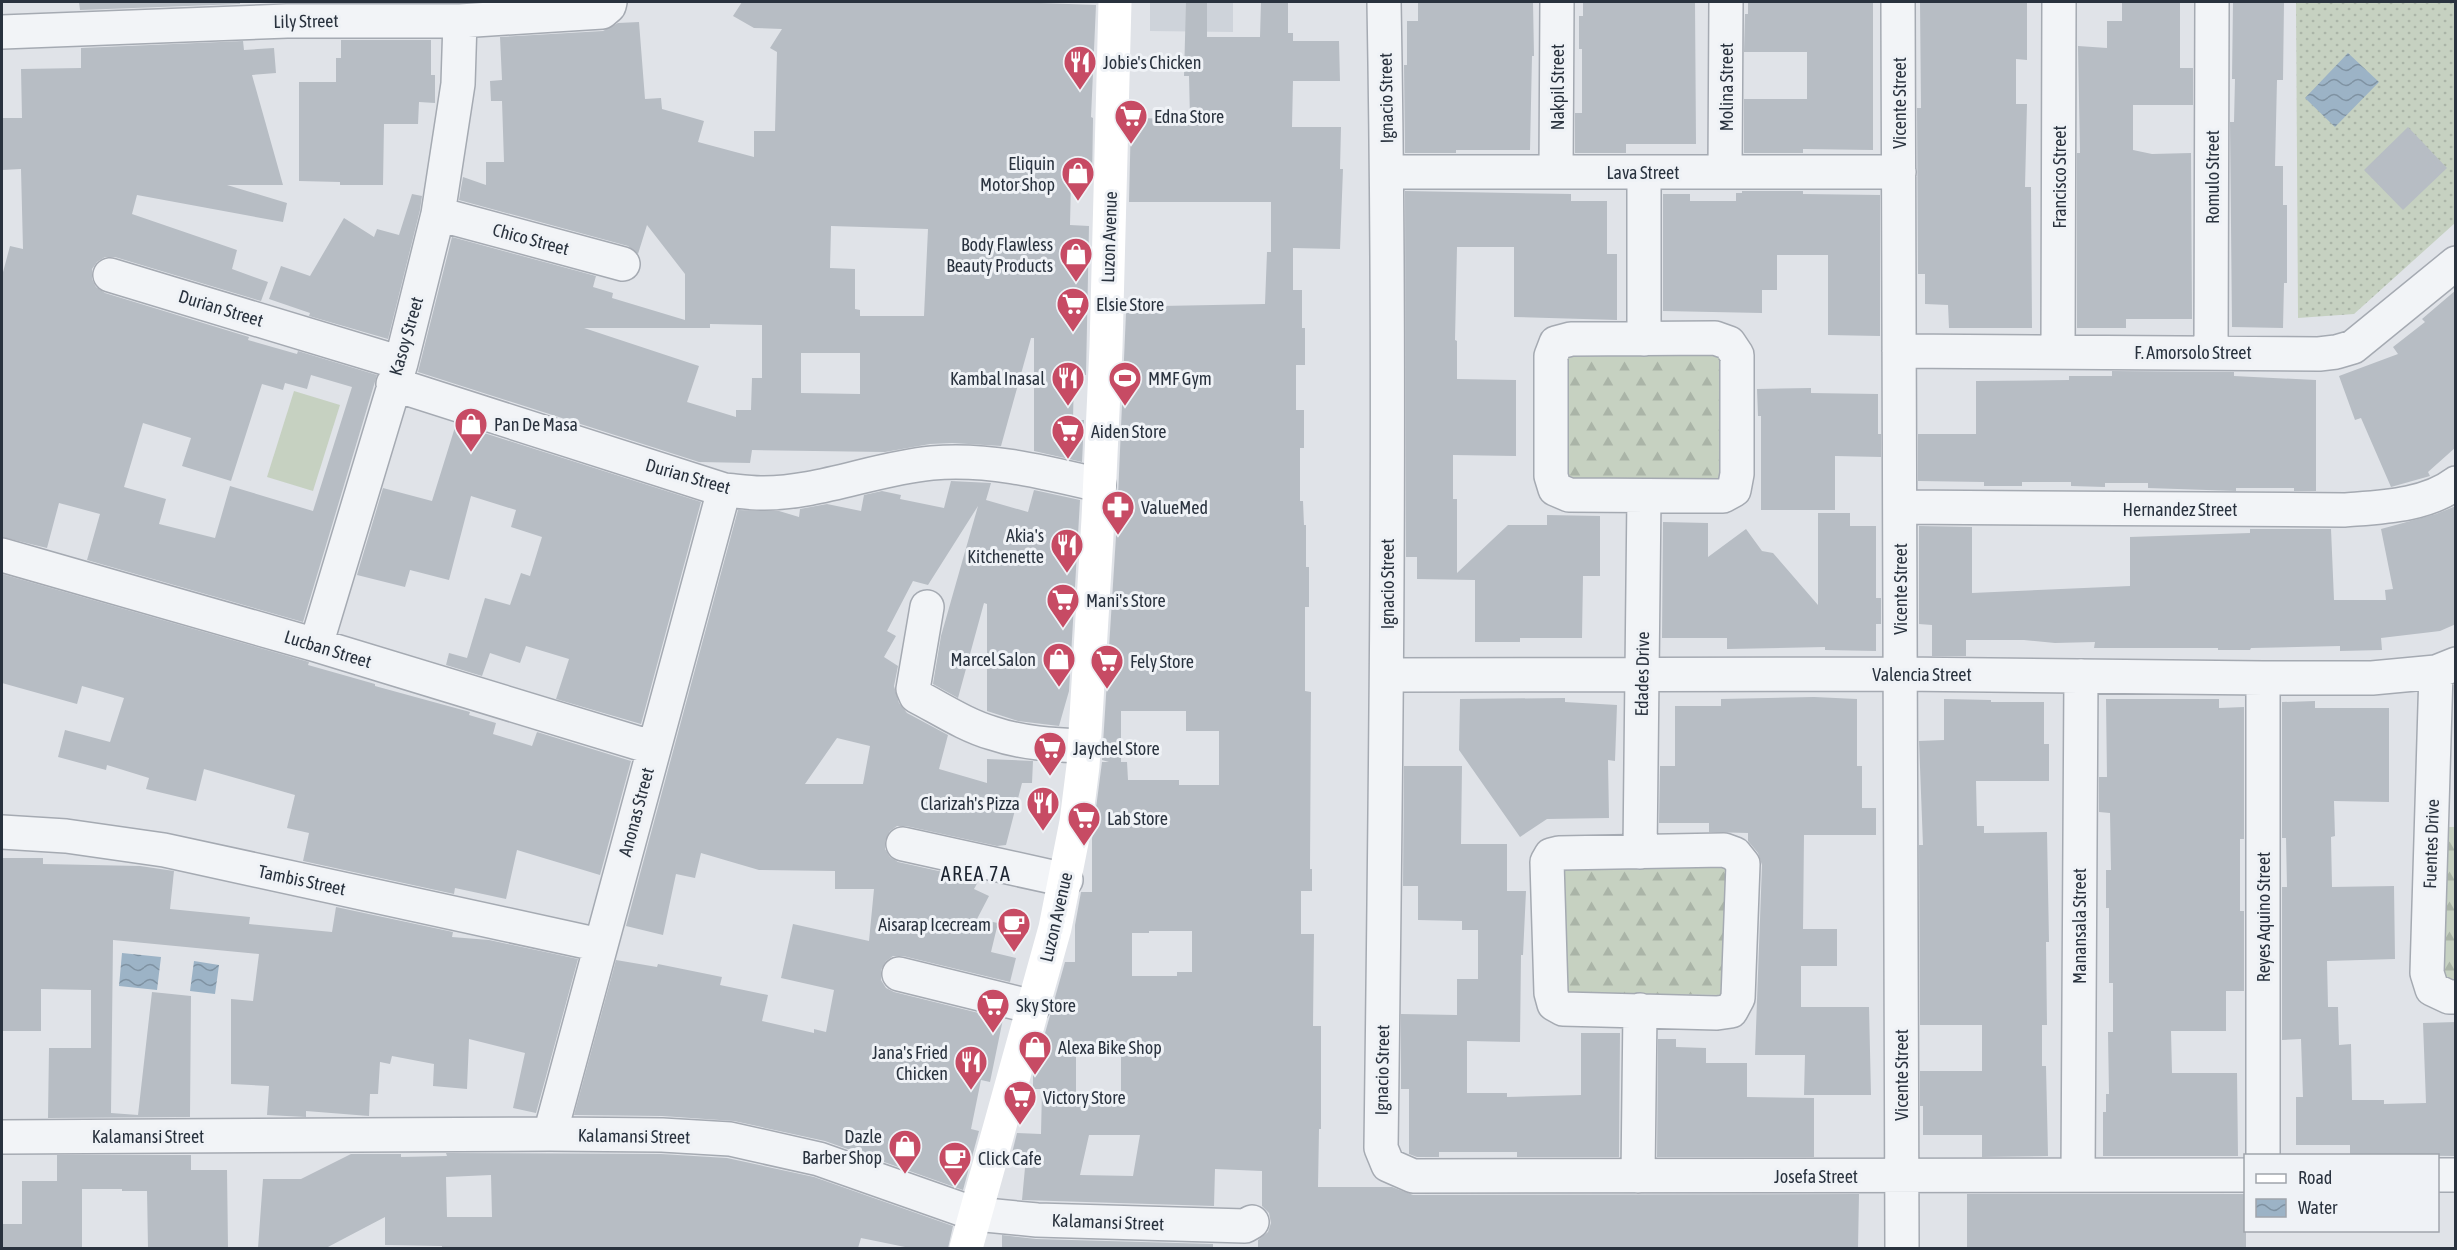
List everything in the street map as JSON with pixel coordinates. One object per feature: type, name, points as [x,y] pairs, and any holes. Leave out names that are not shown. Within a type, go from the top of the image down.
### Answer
[{"type":"main road","name":"Luzon Avenue","points":[[966,1248],[1066,880],[1076,822],[1084,746],[1106,347],[1115,2]]},
{"type":"street","name":"Ignacio Street","points":[[1384,2],[1387,172],[1387,675],[1381,1148],[1388,1166]]},
{"type":"street","name":"Nakpil Street","points":[[1556,172],[1557,2]]},
{"type":"street","name":"Molina Street","points":[[1725,172],[1726,2]]},
{"type":"street","name":"Vicente Street","points":[[1898,2],[1902,1248]]},
{"type":"street","name":"Francisco Street","points":[[2058,352],[2059,2]]},
{"type":"street","name":"Romulo Street","points":[[2211,352],[2212,2]]},
{"type":"street","name":"Lily Street","points":[[2,32],[286,21],[460,21],[602,12],[609,4]]},
{"type":"street","name":"Kasoy Street","points":[[316,645],[397,373],[438,213],[458,84],[460,21]]},
{"type":"street","name":"Lava Street","points":[[1387,172],[1899,172]]},
{"type":"street","points":[[1644,172],[1644,339]]},
{"type":"street","name":"Chico Street","points":[[438,213],[623,264]]},
{"type":"street","name":"F. Amorsolo Street","points":[[1899,351],[2319,354],[2336,352],[2353,347],[2456,263]]},
{"type":"street","name":"Durian Street","points":[[110,274],[397,373],[724,490],[762,493],[794,490],[930,463],[971,461],[1028,468],[1099,486]]},
{"type":"street","points":[[1715,338],[1729,343],[1737,355],[1737,474],[1734,490],[1723,496],[1644,496],[1569,495],[1555,489],[1551,476],[1551,356],[1556,343],[1571,339],[1644,339],[1715,338]]},
{"type":"street","name":"Hernandez Street","points":[[1900,507],[2344,510],[2392,506],[2444,492],[2456,483]]},
{"type":"street","name":"Anonas Street","points":[[550,1134],[724,490]]},
{"type":"street","name":"Edades Drive","points":[[1640,852],[1644,496]]},
{"type":"street","name":"Lucban Street","points":[[2,555],[316,645],[654,748]]},
{"type":"street","points":[[927,607],[914,689],[916,696],[971,725],[1009,739],[1084,746]]},
{"type":"street","name":"Valencia Street","points":[[1387,675],[1900,674],[2372,678],[2446,668]]},
{"type":"street","name":"Fuentes Drive","points":[[2446,668],[2427,973],[2432,989],[2449,997],[2456,997]]},
{"type":"street","name":"Manansala Street","points":[[2078,1175],[2080,676]]},
{"type":"street","name":"Reyes Aquino Street","points":[[2263,678],[2263,1154]]},
{"type":"street","name":"Tambis Street","points":[[2,832],[66,836],[164,850],[600,945]]},
{"type":"street","points":[[903,844],[1066,880]]},
{"type":"street","points":[[1724,850],[1735,854],[1743,864],[1738,998],[1731,1011],[1717,1013],[1563,1009],[1554,1004],[1551,993],[1547,862],[1551,855],[1559,853],[1640,852],[1724,850]]},
{"type":"street","points":[[899,974],[1033,1007]]},
{"type":"street","points":[[1638,1176],[1640,1010]]},
{"type":"street","name":"Kalamansi Street","points":[[2,1137],[550,1134],[662,1135],[730,1139],[819,1159],[975,1214],[1037,1220],[1245,1227],[1252,1222]]},
{"type":"street","name":"Josefa Street","points":[[1388,1166],[1413,1176],[2244,1175]]},
{"type":"street","points":[[2439,1175],[2456,1175]]},
{"type":"shaded area","points":[[1150,2],[1233,2],[1233,32],[1150,31]]},
{"type":"green space","points":[[2296,2],[2455,2],[2455,223],[2354,314],[2298,318]]},
{"type":"green space","points":[[1565,353],[1727,354],[1727,484],[1565,483]]},
{"type":"green space","points":[[294,391],[340,405],[313,491],[267,477]]},
{"type":"green space","points":[[2443,827],[2455,827],[2455,982],[2441,981]]},
{"type":"green space","points":[[1558,860],[1727,863],[1724,995],[1555,993]]},
{"type":"water","points":[[2348,53],[2379,82],[2335,127],[2305,98]]},
{"type":"water","points":[[122,953],[161,957],[157,990],[119,986]]},
{"type":"water","points":[[194,961],[219,965],[215,994],[190,991]]},
{"type":"building","points":[[79,2],[240,2],[240,4],[80,10]]},
{"type":"building","points":[[742,2],[1041,2],[1096,5],[1091,117],[1093,118],[1092,182],[1071,181],[1070,225],[1089,226],[1086,375],[1074,375],[1073,420],[1084,420],[1082,462],[1034,451],[1034,338],[1031,338],[1001,446],[930,444],[885,452],[752,450],[750,463],[699,462],[418,372],[452,237],[596,276],[593,287],[613,293],[612,298],[685,320],[685,274],[647,225],[638,254],[628,246],[459,200],[463,177],[486,185],[486,162],[504,162],[502,101],[491,101],[490,81],[502,80],[500,37],[603,31],[618,23],[639,22],[645,99],[661,98],[662,109],[704,121],[698,142],[754,157],[754,131],[775,131],[777,52],[770,48],[782,29],[754,28],[733,16]],"holes":[[[831,226],[928,229],[924,316],[860,316],[860,310],[855,309],[855,269],[830,268]],[[710,324],[762,325],[762,378],[752,378],[751,410],[736,410],[736,417],[687,402],[699,366],[584,328],[710,328]],[[801,353],[860,353],[860,394],[801,393]]]},
{"type":"building","points":[[1186,2],[1207,2],[1207,37],[1260,37],[1261,2],[1288,2],[1288,33],[1293,33],[1293,41],[1339,41],[1340,81],[1293,81],[1292,127],[1341,127],[1340,169],[1343,169],[1340,249],[1293,248],[1293,290],[1302,290],[1302,328],[1305,328],[1305,365],[1296,365],[1296,410],[1304,410],[1304,448],[1300,448],[1300,501],[1303,501],[1304,525],[1306,525],[1306,567],[1309,567],[1309,607],[1305,607],[1305,691],[1311,692],[1310,869],[1312,869],[1312,891],[1301,891],[1301,934],[1314,934],[1313,1026],[1321,1026],[1321,1129],[1319,1129],[1318,1187],[1392,1187],[1413,1195],[1859,1194],[1858,1248],[1258,1248],[1258,1240],[1268,1232],[1271,1223],[1269,1213],[1262,1206],[1262,1171],[1215,1169],[1214,1206],[1022,1200],[1026,1157],[1011,1157],[1017,1133],[1041,1134],[1042,1089],[1033,1089],[1033,1076],[1065,962],[1075,962],[1075,925],[1081,892],[1092,892],[1092,839],[1102,762],[1109,762],[1102,760],[1117,520],[1126,313],[1161,313],[1161,306],[1265,304],[1267,252],[1271,252],[1271,202],[1129,202],[1131,118],[1190,119],[1189,76],[1184,76]],"holes":[[[1121,711],[1186,711],[1186,731],[1219,731],[1219,785],[1179,785],[1179,780],[1128,780],[1127,762],[1121,762]],[[1149,931],[1192,931],[1192,972],[1177,972],[1177,976],[1132,976],[1132,933],[1149,933]],[[1076,1053],[1121,1053],[1121,1096],[1076,1095]],[[1089,1135],[1140,1135],[1133,1176],[1080,1175]]]},
{"type":"building","points":[[1418,2],[1533,2],[1534,56],[1532,56],[1530,150],[1405,153],[1404,65],[1407,65],[1407,21],[1418,21]]},
{"type":"building","points":[[1583,2],[1695,2],[1696,144],[1626,144],[1626,153],[1575,153],[1575,113],[1582,113],[1582,49],[1579,49],[1579,16],[1583,16]]},
{"type":"building","points":[[1748,2],[1873,2],[1873,150],[1803,149],[1803,153],[1744,153],[1744,99],[1807,99],[1807,52],[1744,52],[1745,14],[1748,14]]},
{"type":"building","points":[[1920,2],[2027,2],[2027,60],[2016,59],[2016,104],[2027,104],[2025,187],[2031,187],[2032,328],[1949,328],[1948,305],[1925,304],[1925,274],[1918,274],[1917,108],[1921,108]]},
{"type":"building","points":[[2122,2],[2180,2],[2180,68],[2193,68],[2193,105],[2133,105],[2133,150],[2152,154],[2191,153],[2192,319],[2126,319],[2126,328],[2077,328],[2077,153],[2080,153],[2078,46],[2107,48],[2107,21],[2122,21]]},
{"type":"building","points":[[2233,2],[2284,2],[2283,80],[2277,80],[2275,166],[2283,166],[2283,205],[2287,205],[2287,283],[2284,283],[2283,328],[2232,327],[2230,122],[2234,122]]},
{"type":"building","points":[[341,40],[431,40],[431,75],[435,75],[435,103],[419,102],[418,124],[384,124],[383,185],[340,185],[340,182],[299,181],[299,82],[336,82],[336,58],[341,58]]},
{"type":"building","points":[[243,41],[244,50],[274,48],[276,73],[252,75],[283,185],[227,185],[287,203],[283,222],[137,195],[132,214],[237,250],[232,269],[268,282],[261,301],[115,257],[105,257],[97,262],[92,269],[92,279],[96,287],[105,293],[249,337],[248,340],[297,354],[298,351],[377,375],[303,622],[87,560],[100,514],[59,503],[47,548],[2,537],[2,276],[10,246],[23,249],[21,169],[2,170],[2,118],[22,118],[21,69],[81,68],[81,48]],"holes":[[[311,375],[352,387],[313,511],[230,486],[215,538],[159,524],[166,499],[124,487],[143,423],[191,438],[182,466],[231,481],[262,384],[283,390],[285,383],[307,389]]]},
{"type":"building","points":[[2408,127],[2447,168],[2403,210],[2364,170]]},
{"type":"building","points":[[1405,191],[1571,194],[1571,201],[1607,201],[1607,254],[1617,254],[1617,320],[1514,317],[1514,247],[1457,247],[1455,340],[1457,341],[1457,379],[1516,380],[1516,456],[1453,455],[1453,499],[1457,499],[1457,573],[1508,525],[1547,525],[1547,515],[1600,516],[1600,576],[1583,576],[1582,638],[1520,638],[1520,642],[1475,642],[1475,580],[1417,579],[1417,557],[1406,557]]},
{"type":"building","points":[[1742,191],[1880,195],[1880,336],[1828,335],[1828,255],[1777,255],[1777,290],[1762,290],[1762,313],[1663,311],[1663,194],[1690,194],[1690,201],[1736,201],[1736,193],[1742,193]]},
{"type":"building","points":[[412,194],[422,196],[420,210],[388,339],[309,316],[310,313],[269,299],[281,266],[310,276],[344,218],[374,237],[377,229],[399,235]]},
{"type":"building","points":[[2456,290],[2456,447],[2428,472],[2430,476],[2391,487],[2361,418],[2355,420],[2339,376],[2398,354],[2393,347],[2425,322],[2422,319]]},
{"type":"building","points":[[2112,371],[2234,372],[2234,376],[2316,380],[2316,491],[2294,491],[2294,488],[2236,488],[2236,491],[2148,488],[2148,483],[2105,483],[2105,487],[2071,486],[2071,482],[2022,482],[2022,486],[1984,486],[1984,482],[1918,481],[1918,434],[1976,434],[1976,381],[2069,380],[2069,376],[2112,376]]},
{"type":"building","points":[[1811,388],[1811,393],[1878,394],[1878,434],[1881,434],[1881,457],[1835,456],[1835,510],[1761,510],[1761,416],[1758,416],[1757,389]]},
{"type":"building","points":[[456,424],[701,502],[641,724],[556,699],[569,659],[526,646],[520,663],[490,653],[482,676],[446,665],[449,653],[467,658],[485,598],[510,605],[521,573],[530,576],[542,537],[511,527],[516,510],[471,496],[449,580],[410,570],[405,587],[357,575],[383,488],[432,501]]},
{"type":"building","points":[[951,481],[991,483],[986,500],[1028,512],[1034,490],[1080,500],[1069,691],[1059,726],[1018,721],[987,711],[987,604],[984,603],[958,698],[933,684],[941,636],[978,506],[928,585],[913,581],[887,631],[896,636],[884,657],[898,666],[894,686],[899,703],[907,713],[948,735],[939,769],[987,783],[987,759],[1033,761],[1032,783],[1022,783],[1006,845],[997,846],[906,826],[897,826],[890,831],[885,841],[885,849],[890,857],[898,862],[979,880],[974,889],[989,896],[977,919],[998,923],[991,952],[1016,958],[1010,982],[903,956],[893,956],[886,961],[881,970],[881,980],[886,988],[894,992],[1003,1019],[990,1082],[981,1080],[971,1129],[979,1131],[963,1190],[825,1141],[734,1121],[662,1116],[574,1115],[616,960],[657,967],[658,964],[722,977],[720,985],[768,995],[762,1021],[814,1033],[814,1029],[826,1032],[834,990],[781,978],[793,924],[869,941],[874,889],[835,889],[835,871],[759,870],[701,853],[695,878],[676,874],[663,935],[626,926],[738,510],[779,511],[799,517],[800,509],[827,504],[861,511],[864,495],[882,491],[901,495],[900,499],[944,508]],"holes":[[[837,738],[870,746],[863,784],[805,784]]]},
{"type":"building","points":[[2456,506],[2456,624],[2440,631],[2381,638],[2382,650],[2340,651],[2340,646],[2251,648],[2250,650],[2094,648],[2095,642],[1966,640],[1966,656],[1932,656],[1932,625],[1919,624],[1919,526],[1972,527],[1972,593],[2130,586],[2130,537],[2250,533],[2250,529],[2331,529],[2334,600],[2386,600],[2385,590],[2393,589],[2381,529]]},
{"type":"building","points":[[1818,513],[1850,513],[1850,526],[1876,526],[1876,598],[1881,598],[1881,624],[1876,624],[1876,651],[1825,650],[1825,647],[1727,649],[1727,638],[1662,638],[1663,522],[1708,523],[1708,557],[1746,529],[1762,551],[1773,553],[1818,605]]},
{"type":"building","points":[[2,574],[309,662],[308,665],[375,684],[375,686],[470,712],[469,715],[496,723],[493,734],[532,746],[537,732],[631,761],[600,875],[517,850],[506,899],[455,888],[454,894],[303,861],[309,833],[287,828],[295,795],[204,769],[196,801],[146,789],[149,778],[107,765],[106,770],[58,757],[65,730],[110,742],[124,698],[82,686],[77,704],[2,683]]},
{"type":"building","points":[[1814,697],[1857,699],[1857,766],[1862,766],[1862,808],[1876,808],[1876,835],[1804,835],[1803,929],[1837,929],[1837,966],[1801,966],[1801,1007],[1869,1007],[1871,1095],[1804,1095],[1805,1055],[1755,1055],[1762,865],[1758,853],[1748,841],[1748,833],[1709,832],[1709,823],[1659,823],[1660,766],[1675,766],[1675,706],[1721,706],[1721,699]]},
{"type":"building","points":[[1565,698],[1565,702],[1617,705],[1615,761],[1608,760],[1609,818],[1547,819],[1520,837],[1459,750],[1460,699]]},
{"type":"building","points":[[1944,699],[2044,702],[2044,744],[2049,744],[2049,781],[1976,781],[1977,826],[1984,826],[1984,833],[2047,832],[2049,942],[2046,942],[2047,1025],[2042,1025],[2042,1066],[2046,1066],[2048,1156],[1982,1157],[1982,1135],[1923,1135],[1920,1071],[1982,1071],[1982,1025],[1920,1025],[1919,845],[1923,845],[1919,741],[1944,740]]},
{"type":"building","points":[[2106,699],[2219,699],[2219,708],[2244,707],[2244,839],[2240,839],[2240,911],[2244,911],[2244,991],[2226,991],[2226,1031],[2171,1031],[2172,1073],[2237,1073],[2238,1156],[2103,1156],[2103,1112],[2106,1112],[2106,1094],[2109,1094],[2108,1032],[2113,1032],[2113,983],[2109,983],[2109,908],[2106,908],[2106,870],[2111,870],[2110,813],[2099,812],[2099,777],[2107,777]]},
{"type":"building","points":[[2315,701],[2315,708],[2389,708],[2389,802],[2334,801],[2335,836],[2331,837],[2332,887],[2394,886],[2395,959],[2327,961],[2328,1007],[2338,1007],[2339,1045],[2351,1044],[2352,1100],[2384,1100],[2384,1104],[2426,1103],[2423,1023],[2456,1022],[2456,1156],[2350,1154],[2350,1145],[2296,1145],[2296,1097],[2303,1097],[2301,1039],[2282,1040],[2282,887],[2287,887],[2286,838],[2282,838],[2282,702]]},
{"type":"building","points":[[1404,766],[1462,766],[1461,844],[1507,844],[1507,891],[1526,891],[1523,955],[1521,955],[1520,1042],[1467,1041],[1467,1093],[1507,1093],[1507,1097],[1581,1095],[1581,1033],[1620,1033],[1619,1157],[1517,1157],[1517,1152],[1439,1152],[1439,1157],[1417,1157],[1409,1154],[1409,1089],[1401,1089],[1401,1014],[1457,1015],[1457,979],[1478,979],[1478,930],[1462,930],[1462,921],[1418,920],[1418,886],[1403,886]]},
{"type":"building","points":[[3,858],[43,858],[43,864],[140,866],[174,871],[170,909],[250,917],[249,924],[332,932],[336,907],[453,932],[452,937],[489,940],[578,959],[536,1113],[513,1108],[525,1053],[469,1039],[467,1089],[433,1086],[434,1064],[392,1056],[390,1064],[380,1062],[378,1094],[370,1094],[369,1116],[306,1111],[306,1117],[267,1115],[269,1086],[231,1084],[231,999],[253,1001],[259,954],[113,940],[111,1113],[138,1115],[152,992],[191,996],[190,1117],[48,1118],[49,1048],[91,1048],[91,990],[41,989],[41,1031],[2,1031]]},
{"type":"building","points":[[1658,1039],[1676,1039],[1676,1047],[1706,1048],[1706,1063],[1747,1063],[1747,1097],[1814,1098],[1814,1157],[1657,1157]]},
{"type":"building","points":[[446,1153],[661,1154],[727,1158],[814,1177],[953,1226],[948,1248],[910,1248],[861,1238],[858,1248],[442,1248],[442,1246],[385,1245],[385,1217],[326,1248],[258,1248],[263,1179],[301,1179],[351,1154],[401,1154],[401,1157],[447,1156]],"holes":[[[491,1175],[492,1217],[447,1217],[446,1177]]]},
{"type":"building","points":[[57,1155],[191,1155],[191,1170],[227,1170],[228,1248],[148,1248],[147,1191],[82,1189],[82,1248],[2,1248],[2,1224],[22,1224],[22,1181],[57,1181]]},
{"type":"building","points":[[1967,1194],[2244,1194],[2246,1248],[1967,1248]]},
{"type":"building","points":[[1002,1235],[1036,1239],[1213,1244],[1213,1248],[1002,1248]]},
{"type":"place","name":"Jobie's Chicken","points":[[1080,91]]},
{"type":"place","name":"Edna Store","points":[[1131,145]]},
{"type":"place","name":"Eliquin Motor Shop","points":[[1078,202]]},
{"type":"place","name":"Body Flawless Beauty Products","points":[[1076,283]]},
{"type":"place","name":"Elsie Store","points":[[1073,333]]},
{"type":"place","name":"Kambal Inasal","points":[[1068,407]]},
{"type":"place","name":"MMF Gym","points":[[1125,407]]},
{"type":"place","name":"Pan De Masa","points":[[471,453]]},
{"type":"place","name":"Aiden Store","points":[[1068,460]]},
{"type":"place","name":"ValueMed","points":[[1118,536]]},
{"type":"place","name":"Akia's Kitchenette","points":[[1067,574]]},
{"type":"place","name":"Mani's Store","points":[[1063,629]]},
{"type":"place","name":"Marcel Salon","points":[[1059,688]]},
{"type":"place","name":"Fely Store","points":[[1107,690]]},
{"type":"place","name":"Jaychel Store","points":[[1050,777]]},
{"type":"place","name":"Clarizah's Pizza","points":[[1043,832]]},
{"type":"place","name":"Lab Store","points":[[1084,847]]},
{"type":"place","name":"Aisarap Icecream","points":[[1014,953]]},
{"type":"place","name":"Sky Store","points":[[993,1034]]},
{"type":"place","name":"Alexa Bike Shop","points":[[1035,1076]]},
{"type":"place","name":"Jana's Fried Chicken","points":[[971,1091]]},
{"type":"place","name":"Victory Store","points":[[1020,1126]]},
{"type":"place","name":"Dazle Barber Shop","points":[[905,1175]]},
{"type":"place","name":"Click Cafe","points":[[955,1187]]},
{"type":"district","name":"AREA 7A","points":[[976,873]]}]
